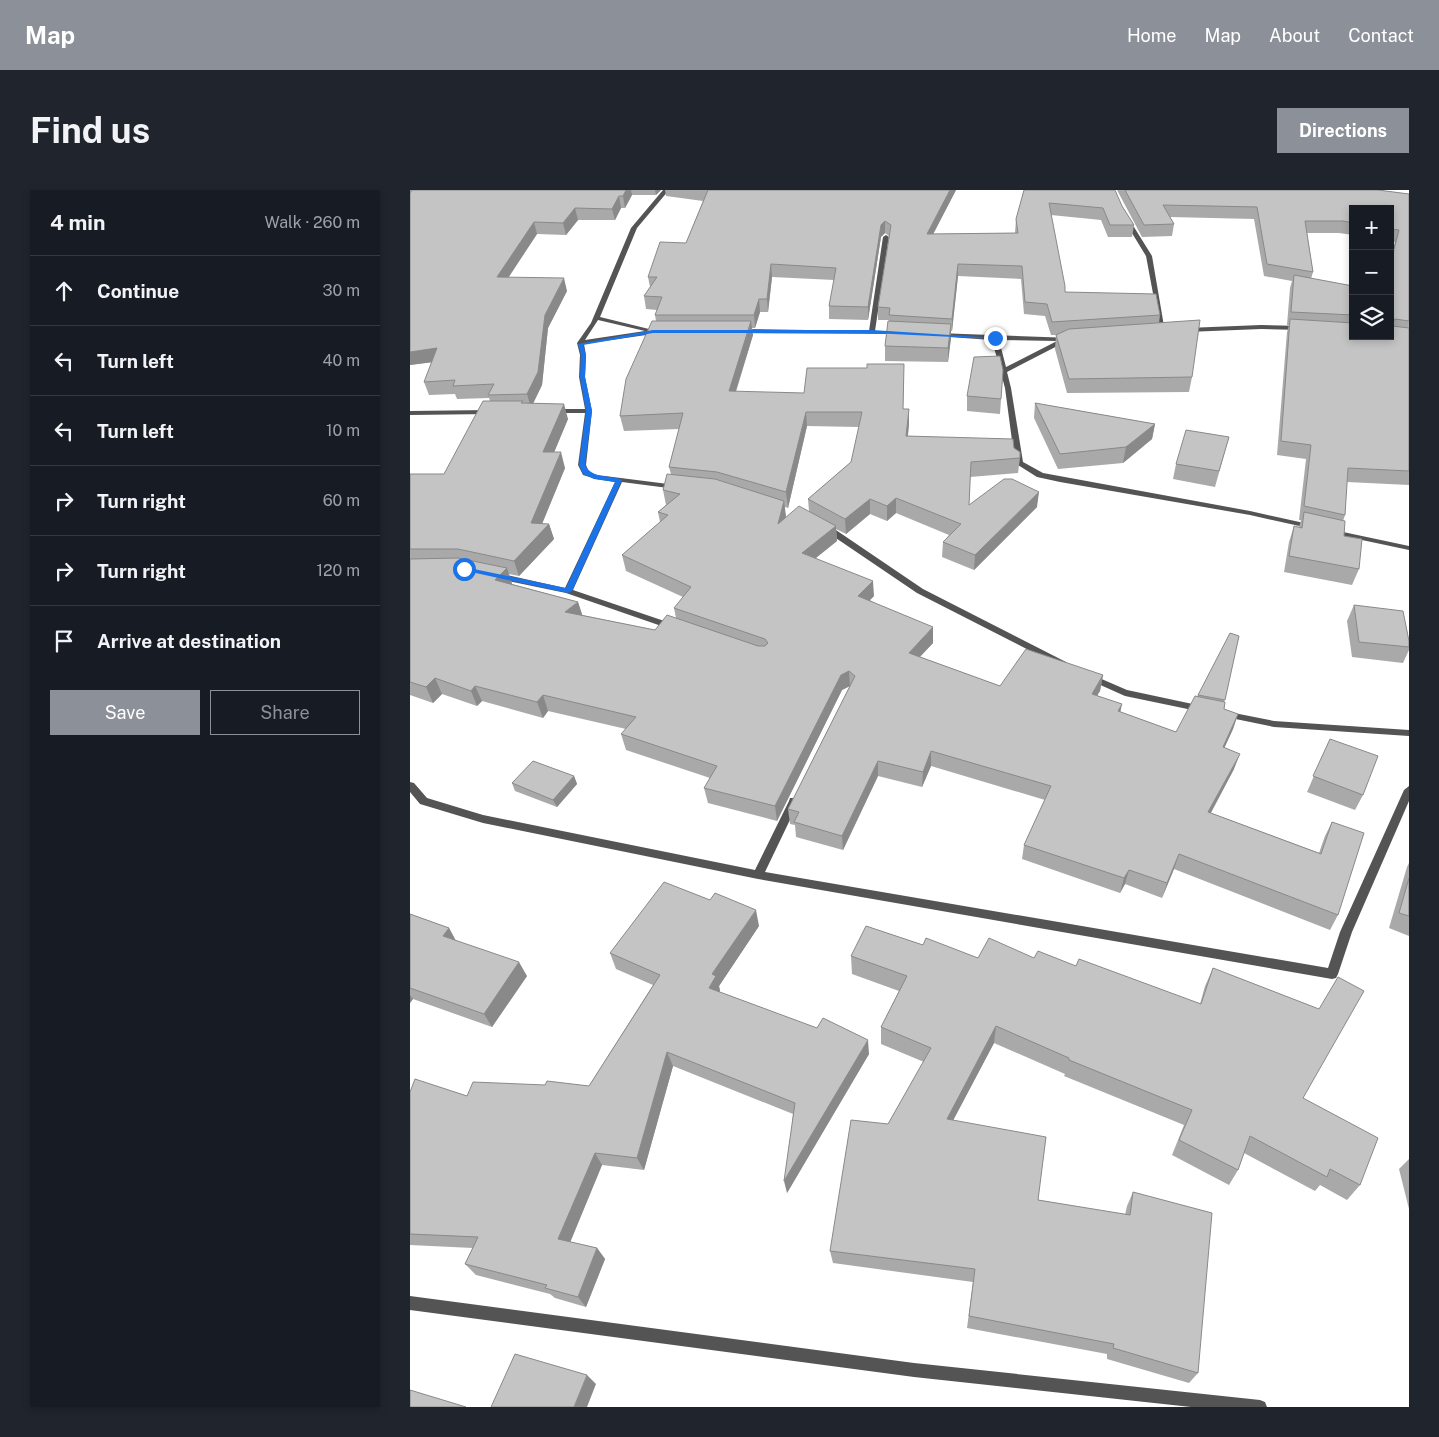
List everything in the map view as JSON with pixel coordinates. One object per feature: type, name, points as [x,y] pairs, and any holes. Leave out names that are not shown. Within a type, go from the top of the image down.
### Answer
[{"type":"street","points":[[666,190],[634,228],[596,318],[580,344],[583,355],[582,377],[589,411],[582,465],[586,472],[596,477],[682,487]]},
{"type":"street","points":[[1125,216],[1149,256],[1163,331]]},
{"type":"street","points":[[872,331],[886,236]]},
{"type":"street","points":[[596,318],[653,331]]},
{"type":"street","points":[[1182,330],[1261,327],[1309,329]]},
{"type":"street","points":[[580,344],[653,331],[672,331]]},
{"type":"street","points":[[731,331],[872,331],[910,333]]},
{"type":"street","points":[[1153,332],[1172,331]]},
{"type":"street","points":[[928,334],[995,338],[1076,338]]},
{"type":"street","points":[[995,338],[1003,371],[1019,463],[1040,475],[1250,514],[1409,548]]},
{"type":"street","points":[[1003,371],[1067,339]]},
{"type":"street","points":[[539,412],[589,411]]},
{"type":"street","points":[[410,413],[499,412]]},
{"type":"street","points":[[568,591],[619,480]]},
{"type":"street","points":[[819,524],[920,591],[1068,666]]},
{"type":"street","points":[[493,575],[568,591],[680,629]]},
{"type":"street","points":[[1085,675],[1125,693],[1208,710]]},
{"type":"street","points":[[1217,712],[1274,724],[1409,734]]},
{"type":"street","points":[[410,786],[424,801],[483,819],[758,875],[1332,974],[1346,932],[1409,790]]},
{"type":"street","points":[[758,875],[797,796]]},
{"type":"street","points":[[410,1303],[914,1370],[1260,1407]]},
{"type":"building","points":[[412,190],[626,190],[623,196],[619,196],[612,209],[575,208],[563,223],[534,222],[497,277],[564,278],[545,315],[538,372],[527,394],[488,395],[494,384],[453,386],[455,380],[424,382],[437,348],[410,352],[410,193]]},
{"type":"building","points":[[708,190],[950,190],[927,234],[1018,233],[1016,219],[1024,190],[1115,190],[1134,225],[1110,225],[1103,208],[1049,203],[1065,292],[1156,294],[1160,315],[1052,322],[1047,304],[1025,302],[1022,266],[958,264],[952,319],[889,315],[890,308],[878,307],[891,225],[885,221],[881,225],[868,307],[829,306],[836,268],[771,264],[767,299],[759,299],[754,315],[655,315],[662,297],[644,296],[657,277],[648,277],[660,242],[686,243]]},
{"type":"building","points":[[1125,190],[1378,190],[1409,194],[1409,321],[1394,320],[1394,249],[1399,230],[1394,229],[1394,205],[1349,205],[1349,222],[1305,221],[1313,272],[1267,264],[1257,207],[1163,205],[1174,224],[1144,225]]},
{"type":"building","points":[[1294,275],[1349,285],[1349,315],[1291,312]]},
{"type":"building","points":[[1290,319],[1349,323],[1349,340],[1394,340],[1394,326],[1409,328],[1409,471],[1348,468],[1345,515],[1304,506],[1311,445],[1281,441]]},
{"type":"building","points":[[1200,320],[1192,377],[1069,379],[1056,335],[1069,329]]},
{"type":"building","points":[[652,321],[751,321],[729,391],[804,393],[807,368],[867,368],[867,364],[904,364],[903,409],[909,409],[906,436],[1013,439],[1014,448],[1020,452],[1020,458],[971,462],[969,505],[1004,479],[1012,479],[1039,492],[975,555],[943,542],[961,524],[896,498],[887,506],[870,499],[845,519],[808,499],[851,462],[862,412],[806,412],[786,492],[717,472],[669,467],[683,413],[620,416],[626,379]]},
{"type":"building","points":[[888,321],[951,324],[948,348],[885,346]]},
{"type":"building","points":[[1000,356],[1003,370],[1001,399],[967,396],[974,357]]},
{"type":"building","points":[[483,401],[564,404],[543,452],[561,452],[531,523],[549,524],[514,561],[458,549],[410,549],[410,474],[444,474]]},
{"type":"building","points":[[1035,403],[1155,424],[1126,447],[1060,454]]},
{"type":"building","points":[[1186,430],[1229,437],[1219,471],[1176,464]]},
{"type":"building","points":[[667,474],[715,479],[784,501],[778,524],[799,506],[836,526],[802,553],[873,581],[858,596],[933,627],[909,653],[1000,686],[1026,649],[1103,675],[1092,694],[1122,704],[1118,711],[1176,732],[1195,696],[1225,702],[1224,709],[1238,714],[1223,747],[1240,754],[1208,812],[1321,854],[1332,822],[1364,833],[1338,915],[1179,854],[1167,883],[1129,870],[1124,878],[1024,845],[1051,786],[931,751],[923,772],[878,761],[842,836],[794,822],[799,812],[788,809],[855,676],[849,671],[841,675],[775,806],[704,788],[717,766],[621,734],[636,717],[543,695],[537,702],[475,686],[471,691],[435,678],[426,687],[410,682],[410,559],[458,558],[507,568],[495,580],[578,602],[565,612],[655,630],[667,615],[758,646],[765,646],[768,643],[765,639],[674,608],[691,587],[622,555],[668,515],[658,512],[680,494],[663,490]]},
{"type":"building","points":[[1304,512],[1345,521],[1344,536],[1362,539],[1359,569],[1289,556],[1294,526],[1302,528]]},
{"type":"building","points":[[1354,605],[1403,611],[1409,647],[1359,642]]},
{"type":"building","points":[[1230,633],[1239,636],[1225,700],[1198,695]]},
{"type":"building","points":[[1330,739],[1378,756],[1363,795],[1313,776]]},
{"type":"building","points":[[533,761],[574,776],[553,800],[512,783]]},
{"type":"building","points":[[1409,878],[1409,916],[1399,913]]},
{"type":"building","points":[[664,882],[710,900],[715,893],[756,910],[712,974],[716,976],[709,988],[817,1028],[823,1018],[868,1040],[784,1181],[795,1103],[667,1052],[637,1158],[595,1153],[558,1239],[597,1248],[578,1297],[545,1288],[547,1285],[465,1264],[478,1237],[410,1234],[410,1092],[415,1079],[467,1096],[473,1082],[545,1085],[547,1081],[589,1086],[660,975],[610,953]]},
{"type":"building","points":[[410,914],[449,928],[443,936],[519,962],[484,1014],[410,988]]},
{"type":"building","points":[[866,926],[923,945],[926,938],[978,958],[989,938],[1034,958],[1038,951],[1076,966],[1079,959],[1201,1004],[1213,968],[1319,1009],[1338,977],[1364,991],[1303,1098],[1378,1138],[1360,1185],[1330,1169],[1327,1177],[1250,1136],[1238,1170],[1179,1140],[1192,1110],[1069,1060],[1069,1058],[996,1026],[947,1119],[1046,1137],[1038,1200],[1130,1215],[1133,1192],[1212,1213],[1198,1373],[1113,1348],[1114,1344],[969,1316],[975,1269],[830,1251],[851,1120],[888,1124],[931,1048],[881,1027],[907,976],[851,956]]},
{"type":"building","points":[[515,1354],[587,1375],[574,1407],[491,1407]]},
{"type":"building","points":[[410,1390],[466,1407],[410,1407]]},
{"type":"route","points":[[464,569],[568,591],[619,480],[596,477],[586,472],[582,465],[589,411],[582,377],[583,355],[580,344],[653,331],[872,331],[995,338]]}]
